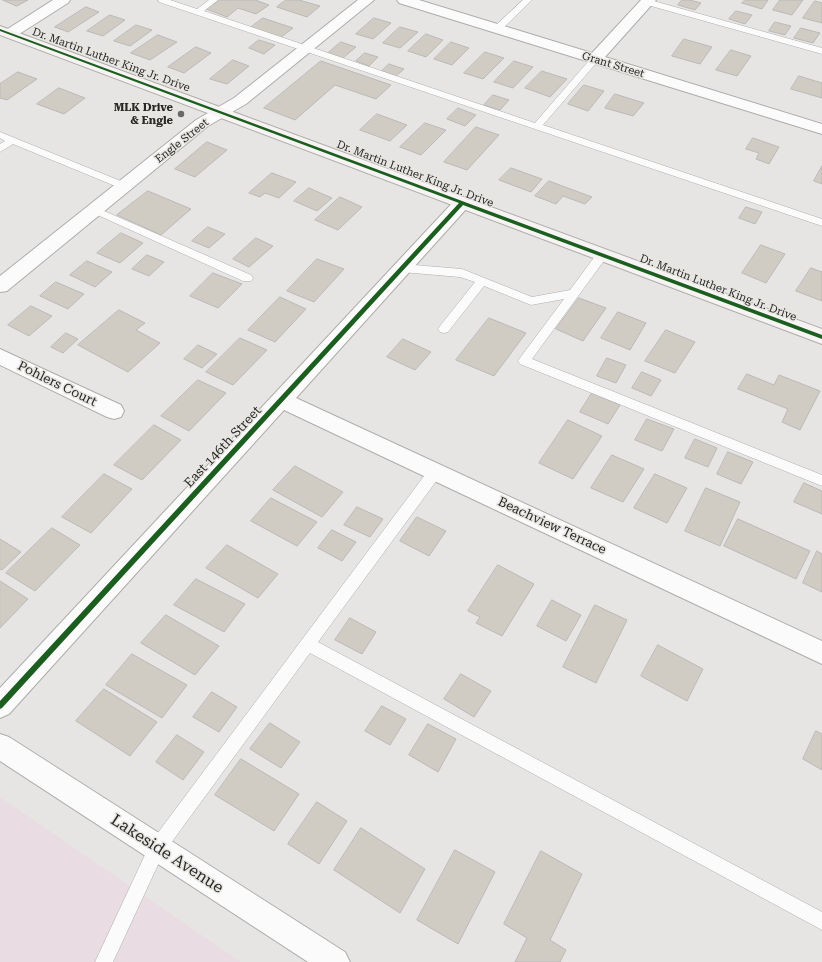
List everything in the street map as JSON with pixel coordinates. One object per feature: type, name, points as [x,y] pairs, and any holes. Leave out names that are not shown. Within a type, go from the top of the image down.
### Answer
[{"type":"street","points":[[5,32],[63,0]]},
{"type":"street","name":"Engle Street","points":[[0,286],[7,271],[94,210],[202,123],[240,101],[367,0]]},
{"type":"street","name":"Grant Street","points":[[404,0],[822,129]]},
{"type":"street","points":[[595,59],[648,1]]},
{"type":"street","name":"Dr. Martin Luther King Jr. Drive","points":[[5,32],[822,337]]},
{"type":"street","name":"East 146th Street","points":[[0,706],[462,203]]},
{"type":"street","name":"Pohlers Court","points":[[0,356],[114,411]]},
{"type":"street","name":"Beachview Terrace","points":[[281,400],[822,653]]},
{"type":"street","name":"Lakeside Avenue","points":[[0,746],[335,962]]},
{"type":"lane","points":[[162,0],[822,223]]},
{"type":"lane","points":[[198,12],[214,0]]},
{"type":"lane","points":[[497,29],[528,0]]},
{"type":"lane","points":[[648,1],[822,52]]},
{"type":"lane","points":[[537,126],[595,59]]},
{"type":"lane","points":[[0,135],[124,186]]},
{"type":"lane","points":[[0,149],[12,140]]},
{"type":"lane","points":[[94,210],[247,278]]},
{"type":"lane","points":[[602,255],[524,361],[822,481]]},
{"type":"lane","points":[[402,268],[462,273],[530,301],[574,293]]},
{"type":"lane","points":[[444,329],[482,281]]},
{"type":"lane","points":[[104,962],[157,848],[435,472]]},
{"type":"lane","points":[[308,644],[822,922]]},
{"type":"shaded area","points":[[0,797],[241,962],[0,962]]},
{"type":"building","points":[[3,0],[28,0],[17,6]]},
{"type":"building","points":[[220,0],[255,0],[269,5],[256,14],[238,8],[227,17],[206,9]]},
{"type":"building","points":[[286,0],[299,0],[320,6],[307,17],[277,7]]},
{"type":"building","points":[[682,0],[690,0],[701,3],[695,10],[678,5]]},
{"type":"building","points":[[745,0],[768,0],[762,9],[742,3]]},
{"type":"building","points":[[780,0],[803,0],[792,15],[773,10]]},
{"type":"building","points":[[815,1],[822,3],[822,23],[803,18]]},
{"type":"building","points":[[86,7],[99,12],[68,32],[55,27]]},
{"type":"building","points":[[736,11],[752,15],[745,24],[729,19]]},
{"type":"building","points":[[110,15],[125,20],[103,36],[87,31]]},
{"type":"building","points":[[263,18],[293,28],[280,38],[250,28]]},
{"type":"building","points":[[374,18],[391,23],[373,39],[356,34]]},
{"type":"building","points":[[775,22],[791,26],[785,35],[769,31]]},
{"type":"building","points":[[136,25],[152,30],[130,46],[114,41]]},
{"type":"building","points":[[400,27],[418,32],[400,48],[383,43]]},
{"type":"building","points":[[801,28],[820,33],[813,43],[794,38]]},
{"type":"building","points":[[426,34],[443,40],[426,57],[408,51]]},
{"type":"building","points":[[158,35],[177,42],[150,60],[131,53]]},
{"type":"building","points":[[684,39],[712,47],[700,64],[672,56]]},
{"type":"building","points":[[259,40],[275,45],[264,54],[249,48]]},
{"type":"building","points":[[341,42],[356,47],[343,58],[328,53]]},
{"type":"building","points":[[451,42],[469,48],[452,65],[434,59]]},
{"type":"building","points":[[196,47],[211,53],[184,73],[168,67]]},
{"type":"building","points":[[731,50],[751,56],[737,76],[716,70]]},
{"type":"building","points":[[485,52],[504,58],[483,79],[464,73]]},
{"type":"building","points":[[365,53],[378,57],[369,66],[356,61]]},
{"type":"building","points":[[233,60],[249,66],[227,84],[210,79]]},
{"type":"building","points":[[321,61],[391,85],[376,99],[335,85],[295,120],[264,108]]},
{"type":"building","points":[[514,61],[533,67],[513,88],[494,82]]},
{"type":"building","points":[[389,64],[404,69],[396,76],[382,71]]},
{"type":"building","points":[[542,71],[567,79],[550,97],[525,88]]},
{"type":"building","points":[[18,72],[37,79],[7,100],[0,98],[0,84]]},
{"type":"building","points":[[799,76],[822,83],[822,98],[791,89]]},
{"type":"building","points":[[584,85],[604,91],[588,111],[568,104]]},
{"type":"building","points":[[59,88],[85,98],[64,114],[37,104]]},
{"type":"building","points":[[615,94],[644,103],[633,116],[605,108]]},
{"type":"building","points":[[493,95],[509,100],[500,110],[484,105]]},
{"type":"building","points":[[458,108],[476,115],[465,126],[447,119]]},
{"type":"building","points":[[377,114],[407,125],[390,141],[360,130]]},
{"type":"building","points":[[425,123],[446,130],[421,155],[400,147]]},
{"type":"building","points":[[476,127],[499,135],[467,170],[444,162]]},
{"type":"building","points":[[753,138],[779,147],[769,164],[756,159],[759,153],[746,149]]},
{"type":"building","points":[[207,142],[227,150],[195,177],[175,169]]},
{"type":"building","points":[[822,166],[822,184],[814,181]]},
{"type":"building","points":[[511,168],[542,179],[531,192],[499,180]]},
{"type":"building","points":[[272,173],[296,182],[279,198],[265,193],[260,197],[249,193]]},
{"type":"building","points":[[549,181],[592,197],[585,204],[563,196],[556,204],[535,196]]},
{"type":"building","points":[[309,188],[332,198],[317,211],[294,201]]},
{"type":"building","points":[[148,191],[191,209],[161,235],[117,215]]},
{"type":"building","points":[[340,197],[362,207],[338,230],[315,220]]},
{"type":"building","points":[[746,207],[762,212],[755,224],[739,218]]},
{"type":"building","points":[[208,227],[225,234],[209,248],[192,241]]},
{"type":"building","points":[[121,233],[143,243],[120,263],[97,253]]},
{"type":"building","points":[[256,238],[273,246],[249,267],[233,259]]},
{"type":"building","points":[[761,245],[785,254],[766,283],[742,273]]},
{"type":"building","points":[[147,255],[164,262],[149,276],[132,269]]},
{"type":"building","points":[[317,259],[344,269],[314,302],[287,291]]},
{"type":"building","points":[[87,261],[112,272],[95,287],[70,275]]},
{"type":"building","points":[[811,268],[822,272],[822,301],[796,291]]},
{"type":"building","points":[[213,273],[242,284],[218,308],[190,296]]},
{"type":"building","points":[[56,282],[84,294],[68,309],[40,296]]},
{"type":"building","points":[[280,297],[306,309],[275,342],[248,330]]},
{"type":"building","points":[[579,298],[606,308],[583,341],[556,329]]},
{"type":"building","points":[[31,306],[52,316],[29,336],[8,325]]},
{"type":"building","points":[[119,310],[145,323],[136,330],[160,343],[128,372],[78,345]]},
{"type":"building","points":[[618,312],[646,323],[630,350],[601,338]]},
{"type":"building","points":[[489,318],[526,333],[494,376],[456,360]]},
{"type":"building","points":[[666,330],[695,342],[675,373],[645,361]]},
{"type":"building","points":[[66,333],[78,339],[63,353],[51,347]]},
{"type":"building","points":[[240,338],[267,350],[233,385],[206,372]]},
{"type":"building","points":[[403,339],[431,352],[415,370],[387,357]]},
{"type":"building","points":[[198,345],[217,354],[202,368],[184,359]]},
{"type":"building","points":[[607,358],[626,365],[616,383],[597,376]]},
{"type":"building","points":[[642,372],[661,380],[651,396],[632,388]]},
{"type":"building","points":[[747,374],[774,385],[779,375],[820,391],[800,430],[782,422],[788,409],[738,389]]},
{"type":"building","points":[[198,380],[226,393],[189,431],[161,416]]},
{"type":"building","points":[[592,393],[620,405],[608,424],[580,412]]},
{"type":"building","points":[[647,419],[674,429],[662,451],[635,440]]},
{"type":"building","points":[[568,420],[602,436],[573,479],[539,463]]},
{"type":"building","points":[[154,425],[181,440],[142,480],[114,465]]},
{"type":"building","points":[[695,439],[717,448],[708,467],[685,458]]},
{"type":"building","points":[[728,452],[753,462],[741,484],[717,474]]},
{"type":"building","points":[[612,455],[644,469],[623,502],[591,488]]},
{"type":"building","points":[[295,466],[343,492],[322,517],[273,490]]},
{"type":"building","points":[[104,474],[132,489],[91,533],[62,517]]},
{"type":"building","points":[[655,474],[687,488],[667,523],[634,508]]},
{"type":"building","points":[[804,483],[822,491],[822,514],[794,502]]},
{"type":"building","points":[[706,488],[740,502],[720,546],[685,531]]},
{"type":"building","points":[[271,498],[317,522],[297,546],[251,521]]},
{"type":"building","points":[[357,507],[383,519],[370,537],[344,525]]},
{"type":"building","points":[[417,517],[446,531],[429,556],[400,541]]},
{"type":"building","points":[[738,519],[810,551],[796,579],[724,546]]},
{"type":"building","points":[[52,528],[80,545],[35,591],[6,573]]},
{"type":"building","points":[[332,530],[356,542],[342,561],[318,548]]},
{"type":"building","points":[[0,539],[21,552],[2,570],[0,569]]},
{"type":"building","points":[[227,545],[278,574],[258,598],[206,568]]},
{"type":"building","points":[[817,551],[822,554],[822,592],[803,583]]},
{"type":"building","points":[[498,565],[534,584],[502,636],[476,623],[480,617],[468,611]]},
{"type":"building","points":[[196,579],[245,604],[224,632],[174,605]]},
{"type":"building","points":[[0,581],[28,599],[0,628]]},
{"type":"building","points":[[552,600],[581,615],[566,641],[537,626]]},
{"type":"building","points":[[595,605],[627,620],[596,683],[563,667]]},
{"type":"building","points":[[166,615],[219,646],[195,675],[141,643]]},
{"type":"building","points":[[350,618],[376,632],[362,654],[335,640]]},
{"type":"building","points":[[658,645],[703,669],[687,701],[641,676]]},
{"type":"building","points":[[132,654],[187,685],[162,718],[106,685]]},
{"type":"building","points":[[461,674],[491,691],[474,717],[444,699]]},
{"type":"building","points":[[104,689],[157,722],[130,756],[76,721]]},
{"type":"building","points":[[212,692],[237,707],[219,732],[193,717]]},
{"type":"building","points":[[382,706],[406,719],[390,745],[365,731]]},
{"type":"building","points":[[270,723],[300,742],[281,768],[250,749]]},
{"type":"building","points":[[428,724],[456,739],[438,772],[409,755]]},
{"type":"building","points":[[816,731],[822,734],[822,770],[803,759]]},
{"type":"building","points":[[177,735],[204,752],[183,780],[156,762]]},
{"type":"building","points":[[241,759],[299,794],[274,831],[215,795]]},
{"type":"building","points":[[317,802],[347,821],[319,864],[288,844]]},
{"type":"building","points":[[361,828],[425,869],[400,913],[334,870]]},
{"type":"building","points":[[455,850],[495,872],[458,944],[417,920]]},
{"type":"building","points":[[541,851],[582,874],[550,940],[566,950],[560,962],[515,962],[527,938],[504,924]]},
{"type":"cycle path","points":[[0,30],[822,337]]},
{"type":"cycle path","points":[[0,706],[462,203]]},
{"type":"place","name":"MLK Drive & Engle","points":[[181,114]]}]
